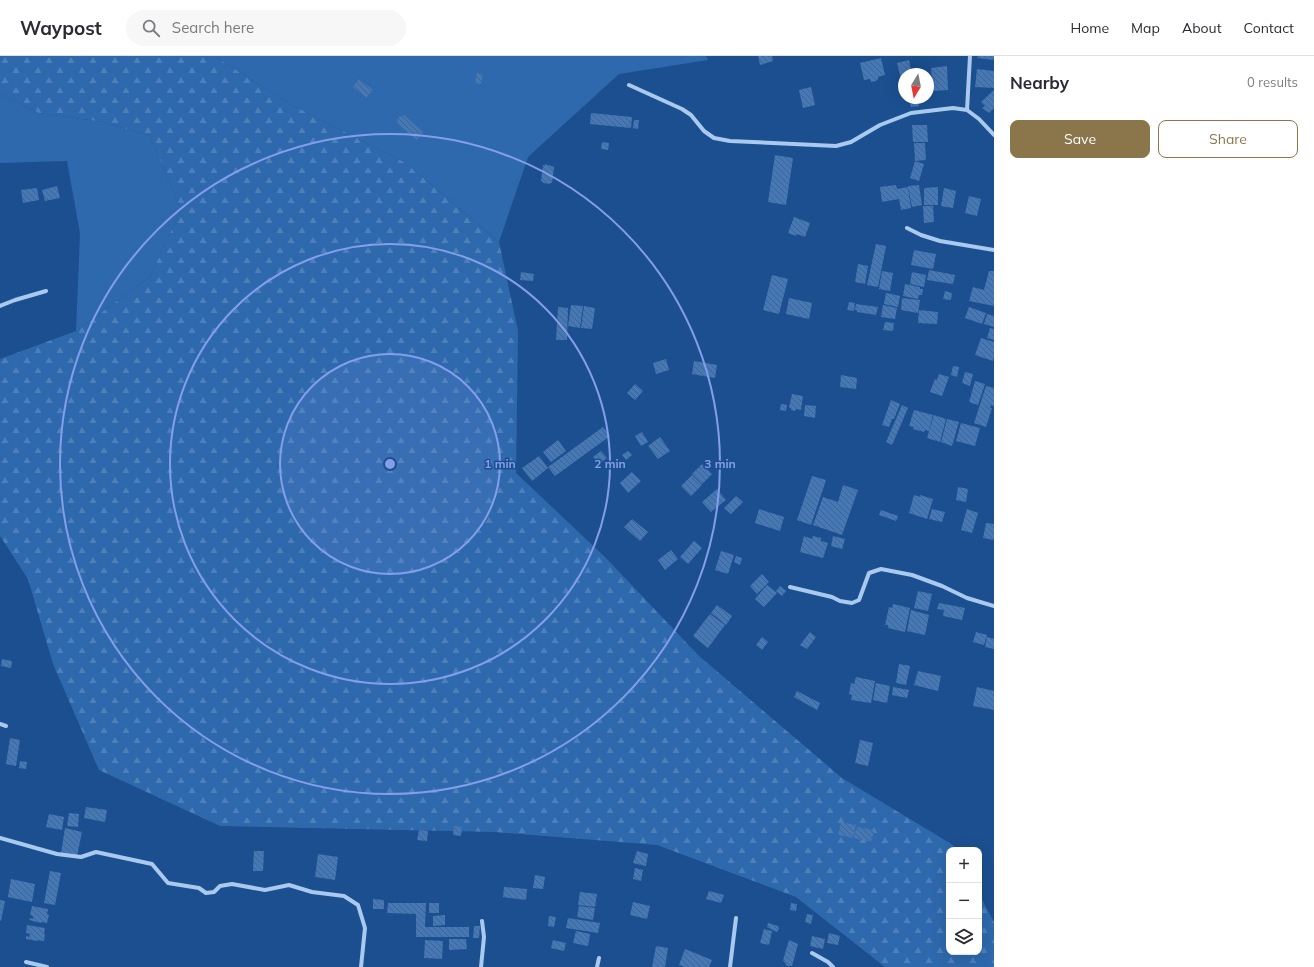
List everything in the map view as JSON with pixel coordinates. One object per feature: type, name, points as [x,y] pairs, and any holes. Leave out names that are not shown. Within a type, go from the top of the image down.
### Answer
[{"type":"street","points":[[967,110],[970,56]]},
{"type":"street","points":[[629,85],[682,109],[691,115],[704,131],[714,138],[836,146],[852,142],[880,124],[911,113],[954,108],[967,110],[979,119],[994,135]]},
{"type":"street","points":[[907,228],[921,235],[940,241],[994,250]]},
{"type":"street","points":[[0,306],[46,291]]},
{"type":"street","points":[[790,587],[852,603],[859,600],[869,573],[881,569],[912,575],[942,586],[967,598],[994,606]]},
{"type":"street","points":[[0,724],[6,726]]},
{"type":"street","points":[[0,838],[57,854],[81,857],[96,852],[152,864],[168,883],[199,888],[206,893],[214,892],[220,886],[232,884],[265,890],[289,885],[312,892],[344,896],[358,905],[365,928],[361,967]]},
{"type":"street","points":[[730,967],[736,918]]},
{"type":"street","points":[[481,967],[484,937],[482,921]]},
{"type":"street","points":[[812,953],[828,962],[833,967]]},
{"type":"street","points":[[597,967],[599,958]]},
{"type":"street","points":[[26,962],[47,967]]},
{"type":"green space","points":[[0,56],[214,56],[290,104],[406,163],[499,242],[518,331],[516,473],[606,558],[698,655],[842,778],[953,845],[954,847],[946,847],[946,955],[982,955],[982,900],[994,922],[994,967],[885,967],[796,897],[657,845],[495,832],[220,826],[99,770],[53,664],[28,579],[0,536],[0,359],[76,331],[150,277],[181,209],[150,136],[103,122],[39,113],[0,93]]},
{"type":"green space","points":[[214,56],[706,56],[708,60],[619,74],[528,157],[499,242],[406,163],[290,104]]},
{"type":"green space","points":[[0,93],[39,113],[103,122],[150,136],[181,209],[150,277],[76,331],[80,233],[67,161],[0,163]]},
{"type":"building","points":[[758,56],[772,56],[773,61],[760,65]]},
{"type":"building","points":[[978,56],[994,56],[994,60],[977,58]]},
{"type":"building","points":[[881,58],[885,75],[878,77],[876,81],[871,82],[870,79],[864,80],[860,63]]},
{"type":"building","points":[[909,60],[911,68],[898,68],[897,63]]},
{"type":"building","points":[[947,66],[948,90],[934,91],[934,68],[931,68]]},
{"type":"building","points":[[977,69],[994,71],[994,88],[975,87]]},
{"type":"building","points":[[477,73],[483,74],[481,84],[475,83]]},
{"type":"building","points":[[359,79],[373,90],[366,98],[353,87]]},
{"type":"building","points":[[811,87],[815,105],[803,108],[799,90]]},
{"type":"building","points":[[994,90],[994,108],[989,113],[982,108],[985,106],[981,102]]},
{"type":"building","points":[[910,104],[918,104],[919,106],[911,107]]},
{"type":"building","points":[[591,113],[632,117],[631,128],[590,124]]},
{"type":"building","points":[[404,115],[423,132],[417,140],[397,123],[400,116],[402,117]]},
{"type":"building","points":[[634,120],[639,120],[638,129],[633,128]]},
{"type":"building","points":[[912,125],[927,125],[928,142],[913,142]]},
{"type":"building","points":[[602,142],[609,143],[608,150],[601,149]]},
{"type":"building","points":[[914,143],[925,143],[926,160],[915,161]]},
{"type":"building","points":[[775,155],[793,158],[786,205],[768,202]]},
{"type":"building","points":[[915,161],[924,164],[919,181],[910,178]]},
{"type":"building","points":[[545,164],[554,167],[552,183],[550,184],[543,183],[541,181],[543,165],[545,166]]},
{"type":"building","points":[[896,185],[897,189],[908,187],[911,208],[901,210],[899,199],[882,202],[880,187]]},
{"type":"building","points":[[919,185],[922,205],[912,207],[908,186]]},
{"type":"building","points":[[57,186],[60,198],[45,201],[42,190]]},
{"type":"building","points":[[938,187],[938,205],[924,205],[924,188]]},
{"type":"building","points":[[37,188],[39,200],[23,203],[21,190]]},
{"type":"building","points":[[944,188],[956,191],[953,208],[941,206]]},
{"type":"building","points":[[969,196],[981,199],[977,216],[965,213]]},
{"type":"building","points":[[923,206],[933,206],[934,222],[924,223]]},
{"type":"building","points":[[794,217],[810,223],[805,237],[788,233]]},
{"type":"building","points":[[876,244],[886,246],[878,287],[867,285]]},
{"type":"building","points":[[914,250],[936,254],[933,269],[911,265]]},
{"type":"building","points":[[858,264],[868,266],[865,284],[855,282]]},
{"type":"building","points":[[929,270],[955,275],[953,284],[927,280]]},
{"type":"building","points":[[882,271],[893,273],[890,291],[879,289]]},
{"type":"building","points":[[989,271],[994,271],[994,306],[969,301],[973,287],[984,290]]},
{"type":"building","points":[[521,272],[534,274],[533,281],[520,280]]},
{"type":"building","points":[[912,272],[926,275],[924,287],[910,284]]},
{"type":"building","points":[[772,275],[788,279],[779,314],[763,310]]},
{"type":"building","points":[[905,284],[920,287],[920,289],[923,289],[922,295],[919,295],[918,299],[903,296]]},
{"type":"building","points":[[945,291],[952,293],[951,300],[943,299]]},
{"type":"building","points":[[886,293],[900,296],[898,307],[884,304]]},
{"type":"building","points":[[789,298],[812,303],[809,319],[786,314]]},
{"type":"building","points":[[902,298],[920,300],[918,313],[901,310]]},
{"type":"building","points":[[849,302],[855,303],[854,311],[847,310]]},
{"type":"building","points":[[856,304],[878,307],[876,315],[857,312],[857,310],[855,310]]},
{"type":"building","points":[[571,305],[583,306],[580,328],[568,326]]},
{"type":"building","points":[[883,305],[897,308],[895,319],[881,317]]},
{"type":"building","points":[[584,306],[595,308],[592,329],[581,328]]},
{"type":"building","points":[[558,307],[568,308],[567,340],[556,340]]},
{"type":"building","points":[[969,307],[986,313],[982,324],[965,318]]},
{"type":"building","points":[[919,310],[938,312],[937,324],[918,323]]},
{"type":"building","points":[[987,314],[994,316],[994,327],[984,324]]},
{"type":"building","points":[[885,322],[894,323],[893,331],[883,330]]},
{"type":"building","points":[[990,328],[994,329],[994,340],[987,338]]},
{"type":"building","points":[[981,338],[994,342],[993,361],[975,355]]},
{"type":"building","points":[[666,359],[669,370],[656,374],[653,363]]},
{"type":"building","points":[[694,361],[717,365],[715,378],[692,374]]},
{"type":"building","points":[[953,366],[959,367],[957,377],[951,375]]},
{"type":"building","points":[[965,372],[973,374],[970,386],[962,383]]},
{"type":"building","points":[[939,374],[949,377],[942,396],[930,392],[935,379],[937,380]]},
{"type":"building","points":[[841,375],[857,378],[856,389],[840,387]]},
{"type":"building","points":[[975,381],[985,384],[978,405],[969,402]]},
{"type":"building","points":[[635,384],[643,391],[635,400],[627,393]]},
{"type":"building","points":[[986,386],[994,388],[994,406],[991,405],[990,408],[992,408],[986,427],[974,423]]},
{"type":"building","points":[[792,394],[803,396],[801,410],[796,409],[795,411],[789,408]]},
{"type":"building","points":[[891,400],[900,404],[889,427],[882,425]]},
{"type":"building","points":[[781,404],[787,405],[786,411],[780,410]]},
{"type":"building","points":[[805,405],[816,406],[815,418],[804,416]]},
{"type":"building","points":[[902,405],[908,408],[892,445],[886,442]]},
{"type":"building","points":[[914,410],[933,415],[929,431],[925,430],[924,432],[913,429],[914,427],[909,426]]},
{"type":"building","points":[[934,415],[946,419],[940,442],[927,438]]},
{"type":"building","points":[[947,419],[959,422],[952,446],[941,442]]},
{"type":"building","points":[[961,423],[980,428],[975,446],[956,441]]},
{"type":"building","points":[[603,427],[610,436],[555,476],[548,467]]},
{"type":"building","points":[[642,432],[648,442],[641,446],[635,436]]},
{"type":"building","points":[[660,437],[670,451],[658,459],[648,446]]},
{"type":"building","points":[[558,440],[566,451],[551,462],[543,452]]},
{"type":"building","points":[[601,451],[607,458],[599,464],[593,457]]},
{"type":"building","points":[[628,451],[632,455],[626,460],[622,455]]},
{"type":"building","points":[[539,456],[548,468],[532,481],[522,468]]},
{"type":"building","points":[[702,464],[712,474],[702,484],[692,474]]},
{"type":"building","points":[[632,472],[641,481],[628,493],[620,483]]},
{"type":"building","points":[[692,475],[702,485],[691,496],[681,486]]},
{"type":"building","points":[[812,476],[826,480],[811,525],[797,520]]},
{"type":"building","points":[[843,485],[858,490],[842,535],[813,525],[823,497],[838,502]]},
{"type":"building","points":[[958,487],[968,489],[966,502],[956,500]]},
{"type":"building","points":[[717,489],[726,500],[711,512],[702,502]]},
{"type":"building","points":[[914,495],[920,497],[920,495],[933,499],[927,519],[909,513]]},
{"type":"building","points":[[736,496],[743,502],[731,514],[724,508]]},
{"type":"building","points":[[759,509],[784,517],[780,531],[755,523]]},
{"type":"building","points":[[932,509],[945,512],[942,522],[929,519]]},
{"type":"building","points":[[967,509],[978,513],[972,533],[961,530]]},
{"type":"building","points":[[881,510],[898,516],[896,521],[879,515]]},
{"type":"building","points":[[632,519],[648,532],[640,541],[624,527]]},
{"type":"building","points":[[986,523],[994,524],[994,540],[983,538]]},
{"type":"building","points":[[804,536],[812,539],[813,536],[821,538],[821,541],[828,543],[823,558],[800,552]]},
{"type":"building","points":[[833,536],[845,539],[842,549],[831,546]]},
{"type":"building","points":[[694,541],[702,548],[688,564],[680,557]]},
{"type":"building","points":[[671,550],[678,559],[665,570],[658,560]]},
{"type":"building","points":[[721,551],[734,555],[728,574],[715,570]]},
{"type":"building","points":[[736,556],[742,558],[740,565],[734,562]]},
{"type":"building","points":[[762,574],[769,582],[757,594],[750,586]]},
{"type":"building","points":[[767,585],[777,593],[764,607],[755,599]]},
{"type":"building","points":[[780,586],[786,591],[782,596],[776,591]]},
{"type":"building","points":[[918,591],[932,594],[928,611],[914,608]]},
{"type":"building","points":[[939,603],[965,608],[962,620],[943,616],[944,610],[937,609]]},
{"type":"building","points":[[893,604],[910,608],[905,632],[888,628],[888,625],[885,625],[889,607],[892,608]]},
{"type":"building","points":[[717,605],[732,616],[726,625],[711,613]]},
{"type":"building","points":[[911,610],[929,615],[925,635],[907,631]]},
{"type":"building","points":[[710,614],[725,625],[708,648],[693,636]]},
{"type":"building","points":[[810,632],[816,637],[807,649],[800,645]]},
{"type":"building","points":[[976,632],[987,635],[984,645],[973,642]]},
{"type":"building","points":[[762,637],[768,642],[762,650],[756,645]]},
{"type":"building","points":[[987,637],[994,639],[994,649],[985,647]]},
{"type":"building","points":[[2,659],[12,661],[11,668],[1,666]]},
{"type":"building","points":[[899,664],[910,666],[906,685],[896,683]]},
{"type":"building","points":[[918,671],[941,676],[938,691],[914,685]]},
{"type":"building","points":[[856,677],[875,681],[871,703],[851,700],[852,695],[849,694],[851,683],[854,684]]},
{"type":"building","points":[[876,683],[890,686],[887,703],[873,700]]},
{"type":"building","points":[[893,687],[909,690],[907,698],[892,695]]},
{"type":"building","points":[[977,687],[994,691],[994,710],[973,706]]},
{"type":"building","points":[[797,691],[820,703],[817,710],[794,697]]},
{"type":"building","points":[[10,738],[20,740],[16,766],[6,764]]},
{"type":"building","points":[[860,740],[873,743],[868,766],[855,763]]},
{"type":"building","points":[[20,761],[27,762],[26,769],[19,768]]},
{"type":"building","points":[[86,807],[107,810],[105,822],[84,818]]},
{"type":"building","points":[[69,813],[79,814],[78,827],[67,826]]},
{"type":"building","points":[[49,814],[64,817],[62,830],[46,827]]},
{"type":"building","points":[[841,822],[856,825],[853,838],[838,835]]},
{"type":"building","points":[[454,826],[462,827],[461,836],[453,835]]},
{"type":"building","points":[[857,827],[874,830],[871,842],[854,838]]},
{"type":"building","points":[[65,828],[82,832],[77,856],[61,853]]},
{"type":"building","points":[[419,830],[428,831],[427,841],[417,840]]},
{"type":"building","points":[[254,851],[264,851],[263,871],[253,871]]},
{"type":"building","points":[[637,851],[648,854],[646,866],[633,863]]},
{"type":"building","points":[[318,854],[338,857],[335,880],[315,877]]},
{"type":"building","points":[[635,868],[643,870],[641,881],[633,879]]},
{"type":"building","points":[[50,871],[61,873],[55,905],[44,903]]},
{"type":"building","points":[[535,875],[545,877],[543,889],[533,888]]},
{"type":"building","points":[[11,879],[35,884],[32,902],[8,897]]},
{"type":"building","points":[[504,887],[527,889],[526,900],[503,897]]},
{"type":"building","points":[[709,891],[724,895],[721,903],[706,899]]},
{"type":"building","points":[[580,892],[597,894],[595,907],[578,905]]},
{"type":"building","points":[[373,899],[384,900],[384,909],[373,909]]},
{"type":"building","points":[[0,900],[5,901],[1,921],[0,921]]},
{"type":"building","points":[[633,902],[650,906],[647,919],[630,915]]},
{"type":"building","points":[[388,903],[426,903],[425,927],[469,927],[469,937],[416,937],[416,914],[387,913]]},
{"type":"building","points":[[429,903],[439,903],[439,913],[429,913]]},
{"type":"building","points":[[791,903],[797,904],[796,911],[790,910]]},
{"type":"building","points":[[32,906],[48,909],[47,914],[49,915],[47,923],[29,920],[30,918],[33,919],[33,916],[30,915]]},
{"type":"building","points":[[579,906],[595,908],[593,920],[577,917]]},
{"type":"building","points":[[807,914],[813,915],[811,924],[805,922]]},
{"type":"building","points":[[445,915],[445,925],[433,926],[433,916]]},
{"type":"building","points":[[549,916],[556,917],[554,927],[548,926]]},
{"type":"building","points":[[568,918],[600,923],[598,933],[566,928]]},
{"type":"building","points":[[768,923],[778,926],[779,929],[777,932],[767,927]]},
{"type":"building","points":[[27,925],[45,928],[44,941],[26,939],[26,936],[29,937],[30,934],[26,933]]},
{"type":"building","points":[[474,926],[480,926],[479,938],[473,938]]},
{"type":"building","points":[[764,929],[772,931],[769,945],[760,943]]},
{"type":"building","points":[[576,931],[590,934],[588,946],[573,943]]},
{"type":"building","points":[[829,933],[840,936],[838,945],[827,943]]},
{"type":"building","points":[[812,936],[825,939],[823,949],[810,946]]},
{"type":"building","points":[[449,939],[466,939],[467,949],[449,950]]},
{"type":"building","points":[[425,940],[443,941],[442,959],[424,958]]},
{"type":"building","points":[[553,940],[566,943],[564,951],[551,948]]},
{"type":"building","points":[[789,940],[798,944],[792,966],[787,966],[783,960]]},
{"type":"building","points":[[656,946],[668,948],[665,967],[652,967]]},
{"type":"building","points":[[685,949],[712,960],[709,967],[685,967],[679,965]]}]
